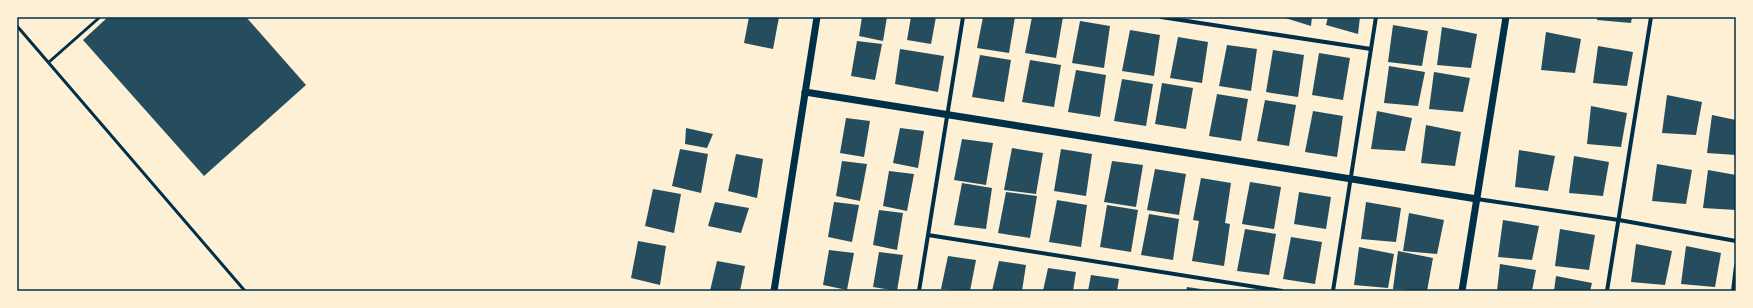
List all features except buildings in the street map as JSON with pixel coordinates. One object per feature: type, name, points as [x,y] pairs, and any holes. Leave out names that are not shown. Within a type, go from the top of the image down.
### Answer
[{"type":"street","points":[[774,291],[817,17]]},
{"type":"street","points":[[919,291],[963,17]]},
{"type":"street","points":[[1161,17],[1371,49]]},
{"type":"street","points":[[1334,291],[1376,17]]},
{"type":"street","points":[[1462,291],[1506,17]]},
{"type":"street","points":[[1607,291],[1651,17]]},
{"type":"street","points":[[805,92],[947,116],[1619,220],[1736,241]]},
{"type":"street","points":[[928,236],[1282,291]]},
{"type":"street","points":[[1733,291],[1736,266]]},
{"type":"lane","points":[[49,62],[100,17]]},
{"type":"lane","points":[[17,26],[245,291]]}]
